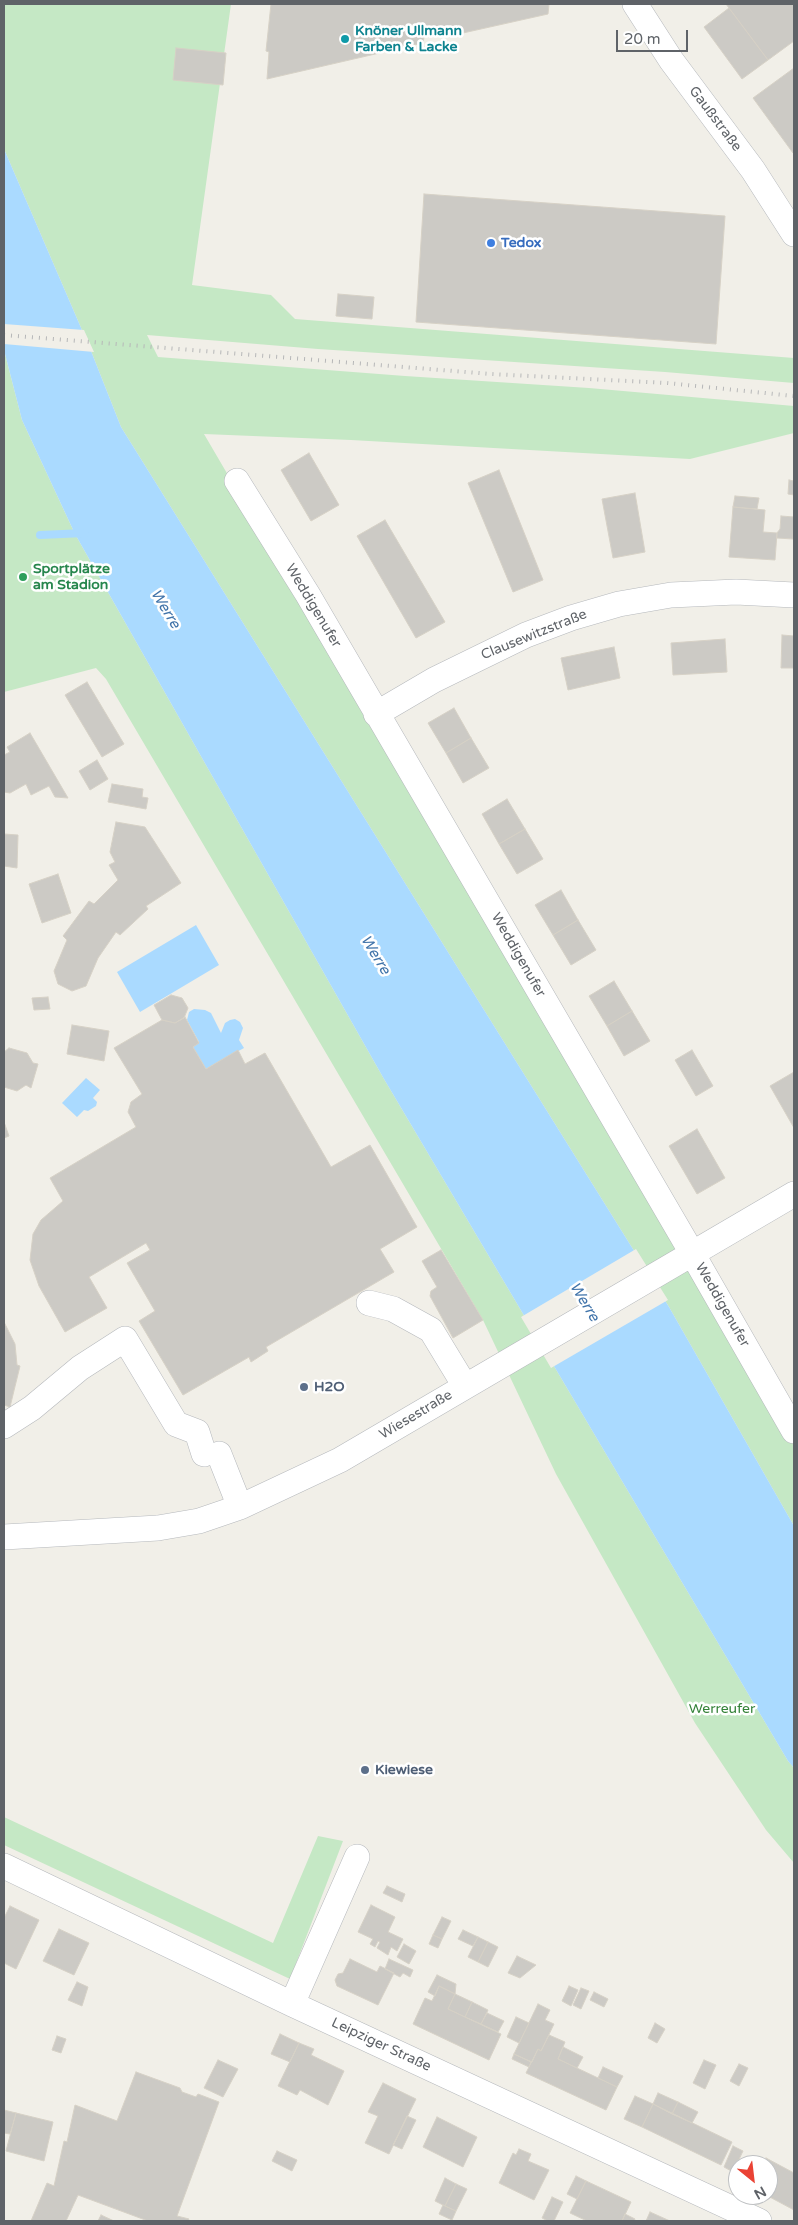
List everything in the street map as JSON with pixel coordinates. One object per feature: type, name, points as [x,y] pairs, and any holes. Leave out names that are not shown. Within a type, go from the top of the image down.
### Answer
[{"type":"street","name":"Gaußstraße","points":[[635,4],[671,60],[753,170],[794,231]]},
{"type":"street","name":"Weddigenufer","points":[[237,481],[308,595],[692,1253],[794,1432]]},
{"type":"street","name":"Clausewitzstraße","points":[[376,714],[434,680],[526,635],[571,618],[619,604],[671,595],[736,592],[794,595]]},
{"type":"street","name":"Wiesestraße","points":[[4,1537],[158,1528],[199,1521],[240,1507],[340,1460],[794,1194]]},
{"type":"street","points":[[369,1303],[394,1310],[431,1330],[465,1386]]},
{"type":"street","points":[[4,1426],[32,1408],[80,1368],[125,1339],[176,1424],[197,1432],[240,1507]]},
{"type":"street","points":[[292,2004],[357,1857]]},
{"type":"street","name":"Leipziger Straße","points":[[4,1866],[292,2004],[759,2221]]},
{"type":"green space","points":[[4,4],[231,4],[192,285],[271,295],[295,319],[794,358],[794,383],[147,335],[158,357],[589,388],[794,406],[794,433],[690,459],[351,440],[204,434],[794,1443],[794,1526],[669,1307],[121,427],[91,351],[4,149]]},
{"type":"green space","name":"Werreufer","points":[[4,350],[22,420],[75,534],[384,1079],[788,1761],[794,1768],[794,1863],[766,1830],[695,1723],[556,1474],[483,1320],[106,679],[96,668],[4,692]]},
{"type":"green space","points":[[4,1817],[273,1943],[318,1836],[343,1841],[290,1979],[4,1845]]},
{"type":"water","name":"Werre","points":[[4,149],[91,351],[121,427],[669,1307],[794,1526],[794,1768],[788,1761],[384,1079],[75,534],[22,420],[4,350]]},
{"type":"water","points":[[196,925],[219,965],[140,1012],[117,972]]},
{"type":"water","points":[[194,1009],[205,1010],[211,1013],[221,1033],[225,1023],[230,1020],[235,1019],[240,1022],[243,1028],[239,1040],[244,1048],[206,1069],[193,1047],[199,1042],[187,1020],[189,1012]]},
{"type":"water","points":[[86,1078],[100,1090],[93,1098],[97,1102],[96,1106],[88,1111],[84,1110],[77,1117],[62,1103]]},
{"type":"pier","points":[[4,324],[84,330],[94,352],[4,344]]},
{"type":"pier","points":[[636,1249],[668,1300],[551,1368],[521,1317]]},
{"type":"building","name":"Knöner Ullmann Farben & Lacke","points":[[271,4],[549,4],[548,14],[454,35],[425,31],[423,43],[267,79],[269,52],[266,51]]},
{"type":"building","points":[[726,4],[794,4],[794,41],[768,60]]},
{"type":"building","points":[[729,8],[768,60],[742,79],[704,27]]},
{"type":"building","points":[[176,48],[226,53],[223,85],[173,80]]},
{"type":"building","points":[[794,68],[794,152],[793,153],[753,98]]},
{"type":"building","points":[[424,194],[725,216],[716,344],[416,322]]},
{"type":"building","points":[[338,294],[374,297],[372,319],[336,316]]},
{"type":"building","points":[[309,453],[339,505],[311,521],[281,470]]},
{"type":"building","points":[[499,470],[543,580],[513,592],[468,483]]},
{"type":"building","points":[[789,480],[794,481],[794,495],[788,494]]},
{"type":"building","points":[[635,493],[645,552],[613,558],[602,499]]},
{"type":"building","points":[[735,496],[759,498],[757,509],[733,507]]},
{"type":"building","points":[[733,507],[765,510],[763,532],[777,533],[775,560],[729,557]]},
{"type":"building","points":[[781,516],[794,517],[793,539],[777,538]]},
{"type":"building","points":[[385,520],[445,622],[416,638],[357,536]]},
{"type":"building","points":[[782,635],[794,636],[794,668],[781,668]]},
{"type":"building","points":[[725,639],[727,672],[673,675],[671,643]]},
{"type":"building","points":[[614,647],[620,678],[568,690],[561,658]]},
{"type":"building","points":[[87,682],[124,744],[102,757],[65,695]]},
{"type":"building","points":[[454,708],[471,738],[446,753],[428,723]]},
{"type":"building","points":[[30,733],[68,798],[55,797],[49,786],[31,795],[26,784],[10,793],[4,792],[4,755],[10,752],[7,747]]},
{"type":"building","points":[[471,738],[489,768],[463,783],[446,753]]},
{"type":"building","points":[[97,760],[108,779],[90,790],[79,771]]},
{"type":"building","points":[[112,784],[143,789],[142,797],[148,798],[146,809],[108,802]]},
{"type":"building","points":[[507,799],[525,829],[499,844],[482,814]]},
{"type":"building","points":[[116,822],[145,827],[181,883],[146,906],[148,909],[120,935],[116,932],[98,958],[86,986],[72,991],[58,984],[54,971],[67,940],[63,936],[89,901],[94,904],[118,880],[109,865],[115,862],[110,852]]},
{"type":"building","points":[[525,829],[543,859],[517,874],[499,844]]},
{"type":"building","points":[[4,834],[18,835],[17,868],[4,866]]},
{"type":"building","points":[[58,874],[71,913],[42,923],[29,884]]},
{"type":"building","points":[[561,890],[578,920],[553,935],[535,905]]},
{"type":"building","points":[[578,920],[596,950],[571,965],[553,935]]},
{"type":"building","points":[[614,981],[632,1011],[607,1026],[589,996]]},
{"type":"building","points":[[171,995],[182,998],[188,1008],[184,1018],[175,1023],[162,1020],[154,1005]]},
{"type":"building","points":[[48,997],[50,1009],[34,1010],[32,998]]},
{"type":"building","points":[[632,1011],[650,1041],[624,1056],[607,1026]]},
{"type":"building","points":[[185,1017],[199,1043],[193,1047],[206,1069],[238,1050],[245,1064],[265,1053],[331,1167],[370,1145],[417,1227],[380,1249],[394,1272],[266,1347],[268,1351],[251,1362],[249,1357],[183,1395],[139,1321],[155,1311],[127,1263],[150,1250],[146,1243],[89,1277],[107,1308],[65,1332],[39,1286],[30,1260],[33,1234],[41,1220],[63,1201],[50,1178],[136,1127],[128,1112],[131,1102],[142,1094],[114,1048],[162,1020],[175,1023]]},
{"type":"building","points":[[72,1025],[109,1031],[104,1061],[67,1054]]},
{"type":"building","points":[[9,1048],[27,1053],[33,1063],[38,1064],[31,1088],[26,1085],[17,1091],[4,1087],[4,1052]]},
{"type":"building","points":[[692,1050],[713,1086],[696,1096],[675,1060]]},
{"type":"building","points":[[794,1072],[794,1128],[770,1086]]},
{"type":"building","points":[[4,1122],[9,1136],[4,1138]]},
{"type":"building","points":[[697,1129],[725,1178],[697,1194],[669,1146]]},
{"type":"building","points":[[441,1250],[483,1320],[453,1338],[430,1296],[431,1291],[437,1287],[422,1261]]},
{"type":"building","points":[[4,1322],[15,1344],[17,1365],[20,1366],[10,1407],[4,1405]]},
{"type":"building","points":[[387,1886],[405,1894],[402,1902],[383,1893]]},
{"type":"building","points":[[371,1905],[395,1917],[388,1932],[403,1939],[397,1951],[391,1947],[388,1955],[377,1948],[380,1942],[378,1941],[375,1947],[370,1944],[373,1939],[358,1932]]},
{"type":"building","points":[[10,1906],[39,1920],[16,1969],[4,1963],[4,1918]]},
{"type":"building","points":[[442,1917],[451,1921],[442,1939],[433,1935]]},
{"type":"building","points":[[59,1929],[89,1943],[74,1975],[43,1961]]},
{"type":"building","points":[[463,1930],[478,1937],[473,1946],[458,1939]]},
{"type":"building","points":[[433,1935],[442,1939],[438,1948],[429,1944]]},
{"type":"building","points":[[478,1937],[488,1942],[478,1962],[468,1957]]},
{"type":"building","points":[[488,1942],[498,1947],[488,1967],[478,1962]]},
{"type":"building","points":[[404,1944],[416,1951],[409,1964],[397,1957]]},
{"type":"building","points":[[517,1956],[536,1965],[520,1978],[508,1973]]},
{"type":"building","points":[[350,1959],[377,1972],[380,1966],[394,1973],[378,2005],[337,1986],[335,1980],[338,1974],[343,1973]]},
{"type":"building","points":[[389,1959],[413,1970],[410,1977],[403,1973],[400,1977],[385,1969]]},
{"type":"building","points":[[437,1975],[456,1984],[455,1994],[439,1986],[435,1996],[428,1992]]},
{"type":"building","points":[[77,1982],[88,1987],[82,2006],[68,2000]]},
{"type":"building","points":[[439,1986],[455,1994],[448,2009],[501,2034],[489,2060],[413,2024],[425,1998],[432,2001]]},
{"type":"building","points":[[569,1986],[578,1990],[571,2006],[562,2001]]},
{"type":"building","points":[[581,1988],[589,1991],[581,2009],[573,2005]]},
{"type":"building","points":[[594,1992],[608,1999],[604,2007],[590,2000]]},
{"type":"building","points":[[455,1994],[472,2002],[465,2017],[448,2009]]},
{"type":"building","points":[[472,2002],[488,2010],[481,2024],[465,2017]]},
{"type":"building","points":[[538,2004],[550,2010],[545,2020],[554,2024],[541,2051],[538,2049],[532,2062],[514,2054]]},
{"type":"building","points":[[487,2013],[504,2021],[498,2032],[481,2024]]},
{"type":"building","points":[[516,2017],[529,2023],[519,2043],[507,2037]]},
{"type":"building","points":[[655,2023],[665,2029],[657,2043],[648,2038]]},
{"type":"building","points":[[280,2034],[299,2043],[290,2062],[271,2054]]},
{"type":"building","points":[[549,2035],[565,2042],[558,2059],[617,2087],[606,2110],[526,2073],[538,2049],[541,2051]]},
{"type":"building","points":[[57,2036],[66,2039],[61,2053],[52,2050]]},
{"type":"building","points":[[299,2043],[314,2049],[311,2055],[344,2071],[328,2105],[300,2090],[297,2095],[278,2086]]},
{"type":"building","points":[[563,2047],[583,2057],[577,2068],[558,2059]]},
{"type":"building","points":[[514,2054],[531,2062],[529,2067],[512,2059]]},
{"type":"building","points":[[218,2060],[238,2069],[223,2097],[204,2088]]},
{"type":"building","points":[[704,2060],[716,2065],[705,2089],[693,2083]]},
{"type":"building","points":[[739,2064],[748,2068],[739,2086],[730,2081]]},
{"type":"building","points":[[603,2067],[623,2076],[617,2087],[598,2078]]},
{"type":"building","points":[[136,2072],[180,2088],[182,2092],[196,2097],[198,2094],[219,2102],[177,2216],[189,2219],[188,2221],[148,2221],[78,2195],[66,2221],[31,2221],[47,2183],[54,2186],[64,2141],[67,2142],[75,2105],[117,2121]]},
{"type":"building","points":[[383,2083],[416,2099],[389,2154],[365,2143],[378,2116],[368,2112]]},
{"type":"building","points":[[658,2093],[678,2102],[672,2114],[653,2104]]},
{"type":"building","points":[[635,2096],[653,2104],[642,2127],[624,2119]]},
{"type":"building","points":[[678,2102],[698,2112],[692,2123],[672,2114]]},
{"type":"building","points":[[653,2104],[732,2142],[721,2165],[642,2127]]},
{"type":"building","points":[[4,2110],[16,2113],[10,2134],[4,2133]]},
{"type":"building","points":[[16,2113],[53,2122],[44,2161],[6,2151]]},
{"type":"building","points":[[407,2116],[416,2120],[402,2149],[393,2145]]},
{"type":"building","points":[[437,2117],[477,2137],[463,2167],[423,2147]]},
{"type":"building","points":[[733,2146],[743,2151],[741,2155],[729,2155]]},
{"type":"building","points":[[519,2149],[531,2154],[528,2161],[549,2170],[534,2200],[499,2183],[513,2153],[516,2155]]},
{"type":"building","points":[[277,2151],[297,2160],[292,2171],[272,2161]]},
{"type":"building","points":[[728,2158],[728,2169],[724,2167]]},
{"type":"building","points":[[778,2164],[794,2173],[794,2210],[778,2201]]},
{"type":"building","points":[[576,2176],[586,2181],[577,2199],[567,2194]]},
{"type":"building","points":[[445,2178],[456,2184],[445,2206],[435,2201]]},
{"type":"building","points":[[586,2181],[631,2202],[622,2221],[587,2221],[570,2213]]},
{"type":"building","points":[[456,2184],[467,2189],[456,2211],[445,2206]]},
{"type":"building","points":[[552,2197],[563,2202],[554,2221],[548,2221],[542,2218]]},
{"type":"building","points":[[443,2205],[456,2211],[452,2220],[439,2214]]},
{"type":"building","points":[[650,2212],[670,2221],[646,2221]]},
{"type":"building","points":[[625,2214],[635,2219],[634,2221],[622,2221]]},
{"type":"building","points":[[101,2215],[114,2221],[98,2221]]},
{"type":"waterway","points":[[40,535],[85,533]]},
{"type":"railway","points":[[4,335],[491,374],[667,383],[794,396]]},
{"type":"place","name":"Knöner Ullmann Farben & Lacke","points":[[345,39]]},
{"type":"place","name":"Tedox","points":[[491,243]]},
{"type":"place","name":"Sportplätze am Stadion","points":[[23,577]]},
{"type":"place","name":"H2O","points":[[304,1387]]},
{"type":"place","name":"Kiewiese","points":[[365,1770]]}]
